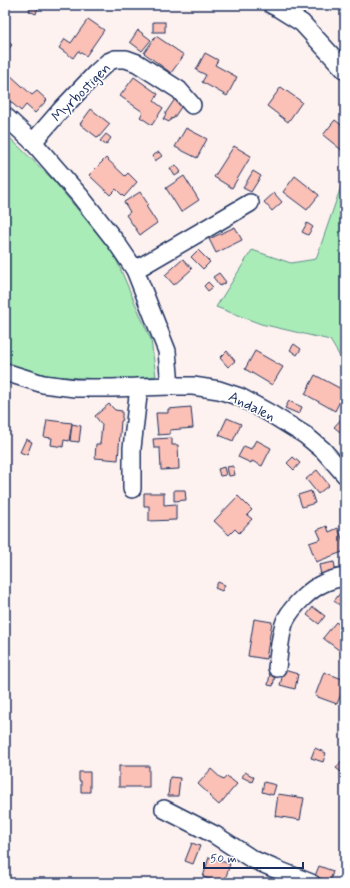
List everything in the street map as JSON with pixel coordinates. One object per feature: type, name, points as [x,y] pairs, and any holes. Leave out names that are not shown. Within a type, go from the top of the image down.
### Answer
[{"type":"street","points":[[272,5],[302,23],[345,70]]},
{"type":"street","name":"Myrbostigen","points":[[33,142],[96,73],[108,62],[115,59],[126,59],[137,63],[179,90],[192,105]]},
{"type":"street","points":[[5,116],[33,142],[80,196],[116,242],[135,270],[167,351],[170,386]]},
{"type":"street","points":[[135,270],[250,204]]},
{"type":"street","name":"Andalen","points":[[5,372],[43,384],[75,388],[193,386],[219,390],[240,397],[305,435],[323,450],[345,475]]},
{"type":"street","points":[[132,489],[132,448],[139,387]]},
{"type":"street","points":[[277,668],[282,629],[286,619],[294,608],[310,591],[318,586],[325,582],[345,577]]},
{"type":"street","points":[[164,809],[215,835],[252,858],[311,883]]},
{"type":"green space","points":[[5,133],[53,180],[113,252],[151,340],[156,376],[115,380],[50,376],[5,362]]},
{"type":"green space","points":[[345,175],[345,365],[330,340],[261,324],[216,307],[252,250],[291,263],[316,259]]},
{"type":"building","points":[[30,5],[38,7],[36,14],[29,11]]},
{"type":"building","points":[[335,5],[345,5],[345,15]]},
{"type":"building","points":[[88,19],[104,30],[86,56],[78,51],[73,58],[59,48],[65,39],[71,43]]},
{"type":"building","points":[[153,22],[165,22],[165,32],[153,32]]},
{"type":"building","points":[[138,30],[151,40],[142,51],[130,42]]},
{"type":"building","points":[[156,36],[184,55],[171,73],[144,53]]},
{"type":"building","points":[[5,38],[12,45],[5,53]]},
{"type":"building","points":[[205,53],[218,60],[215,65],[237,77],[227,96],[202,82],[206,75],[196,70]]},
{"type":"building","points":[[9,74],[32,95],[37,91],[47,100],[35,113],[26,105],[21,111],[5,97],[5,79]]},
{"type":"building","points":[[134,77],[158,94],[154,101],[163,108],[152,125],[140,117],[143,112],[120,96]]},
{"type":"building","points":[[281,87],[302,102],[288,122],[267,106]]},
{"type":"building","points":[[175,99],[183,104],[173,119],[172,118],[169,122],[163,119]]},
{"type":"building","points":[[91,109],[110,124],[98,138],[80,124]]},
{"type":"building","points":[[335,120],[345,128],[344,152],[323,135]]},
{"type":"building","points":[[186,128],[207,139],[197,158],[175,147]]},
{"type":"building","points":[[106,134],[111,138],[106,145],[100,141]]},
{"type":"building","points":[[234,146],[251,156],[232,188],[214,177]]},
{"type":"building","points":[[159,152],[162,156],[155,161],[152,156]]},
{"type":"building","points":[[106,158],[125,176],[128,173],[137,182],[124,197],[116,189],[110,195],[89,175]]},
{"type":"building","points":[[176,165],[181,172],[175,176],[170,168]]},
{"type":"building","points":[[253,171],[261,176],[251,192],[243,188]]},
{"type":"building","points":[[184,176],[199,200],[181,212],[166,188]]},
{"type":"building","points":[[295,176],[319,195],[307,210],[283,192]]},
{"type":"building","points":[[140,192],[148,204],[146,206],[157,223],[140,235],[126,215],[130,212],[124,202]]},
{"type":"building","points":[[274,193],[282,202],[272,211],[264,202]]},
{"type":"building","points":[[307,223],[313,227],[308,235],[302,232]]},
{"type":"building","points":[[235,227],[242,240],[216,253],[209,239]]},
{"type":"building","points":[[198,250],[210,262],[203,269],[191,257]]},
{"type":"building","points":[[183,259],[192,269],[174,285],[165,275]]},
{"type":"building","points":[[219,273],[226,282],[220,286],[213,277]]},
{"type":"building","points":[[208,282],[213,287],[208,291],[204,286]]},
{"type":"building","points":[[294,344],[301,349],[297,355],[290,350]]},
{"type":"building","points":[[227,351],[235,361],[228,367],[220,358]]},
{"type":"building","points":[[255,351],[283,367],[272,385],[245,369]]},
{"type":"building","points":[[315,375],[345,391],[335,411],[305,394]]},
{"type":"building","points":[[289,401],[302,407],[299,414],[285,408]]},
{"type":"building","points":[[109,404],[115,410],[122,411],[123,420],[121,421],[118,460],[95,458],[96,444],[100,444],[102,425],[95,416]]},
{"type":"building","points":[[191,407],[193,428],[170,430],[170,434],[158,435],[156,413],[168,413],[168,409]]},
{"type":"building","points":[[345,416],[345,436],[334,427]]},
{"type":"building","points":[[227,418],[241,424],[233,441],[219,435]]},
{"type":"building","points":[[47,420],[72,423],[69,441],[64,440],[63,447],[51,445],[52,438],[44,437]]},
{"type":"building","points":[[72,424],[81,426],[79,442],[70,441]]},
{"type":"building","points":[[172,438],[172,445],[178,445],[179,469],[161,470],[160,448],[154,448],[153,439]]},
{"type":"building","points":[[26,439],[32,442],[27,455],[20,452]]},
{"type":"building","points":[[256,440],[271,448],[262,466],[238,457],[244,446],[251,449]]},
{"type":"building","points":[[293,457],[300,463],[294,470],[287,463]]},
{"type":"building","points":[[233,466],[235,475],[229,476],[227,467]]},
{"type":"building","points":[[224,467],[226,475],[220,476],[218,469]]},
{"type":"building","points":[[317,470],[329,485],[318,494],[306,479]]},
{"type":"building","points":[[174,490],[185,490],[186,500],[174,501]]},
{"type":"building","points":[[311,491],[315,503],[302,507],[298,495]]},
{"type":"building","points":[[144,493],[164,493],[164,505],[176,504],[176,520],[149,521],[149,506],[144,506]]},
{"type":"building","points":[[238,496],[252,510],[247,515],[252,519],[239,533],[235,529],[229,535],[214,521]]},
{"type":"building","points":[[327,526],[329,532],[338,528],[345,546],[345,551],[316,562],[309,543],[321,539],[317,530]]},
{"type":"building","points":[[334,562],[336,572],[321,575],[319,565]]},
{"type":"building","points":[[218,582],[225,585],[222,591],[215,588]]},
{"type":"building","points":[[341,592],[345,595],[345,609],[334,601]]},
{"type":"building","points":[[313,607],[325,616],[319,624],[307,615]]},
{"type":"building","points":[[254,619],[272,622],[266,659],[248,656]]},
{"type":"building","points":[[336,622],[345,629],[344,654],[323,638]]},
{"type":"building","points":[[284,670],[298,674],[295,689],[280,685]]},
{"type":"building","points":[[324,672],[345,680],[345,684],[337,704],[315,696]]},
{"type":"building","points":[[270,674],[275,675],[273,686],[268,685]]},
{"type":"building","points":[[315,748],[326,753],[323,762],[311,758]]},
{"type":"building","points":[[345,757],[345,775],[336,768]]},
{"type":"building","points":[[119,766],[149,766],[149,787],[119,787]]},
{"type":"building","points":[[211,769],[223,780],[227,776],[237,784],[219,805],[198,784]]},
{"type":"building","points":[[79,772],[90,772],[90,792],[81,792]]},
{"type":"building","points":[[245,772],[254,777],[252,782],[242,777]]},
{"type":"building","points":[[170,777],[180,778],[178,796],[168,796]]},
{"type":"building","points":[[264,782],[276,785],[273,795],[262,792]]},
{"type":"building","points":[[278,794],[304,798],[300,820],[275,816]]},
{"type":"building","points":[[192,843],[200,846],[193,864],[185,861]]},
{"type":"building","points":[[209,857],[230,864],[224,883],[203,877]]},
{"type":"building","points":[[345,861],[345,877],[338,872]]},
{"type":"building","points":[[319,866],[333,871],[330,882],[315,876]]}]
